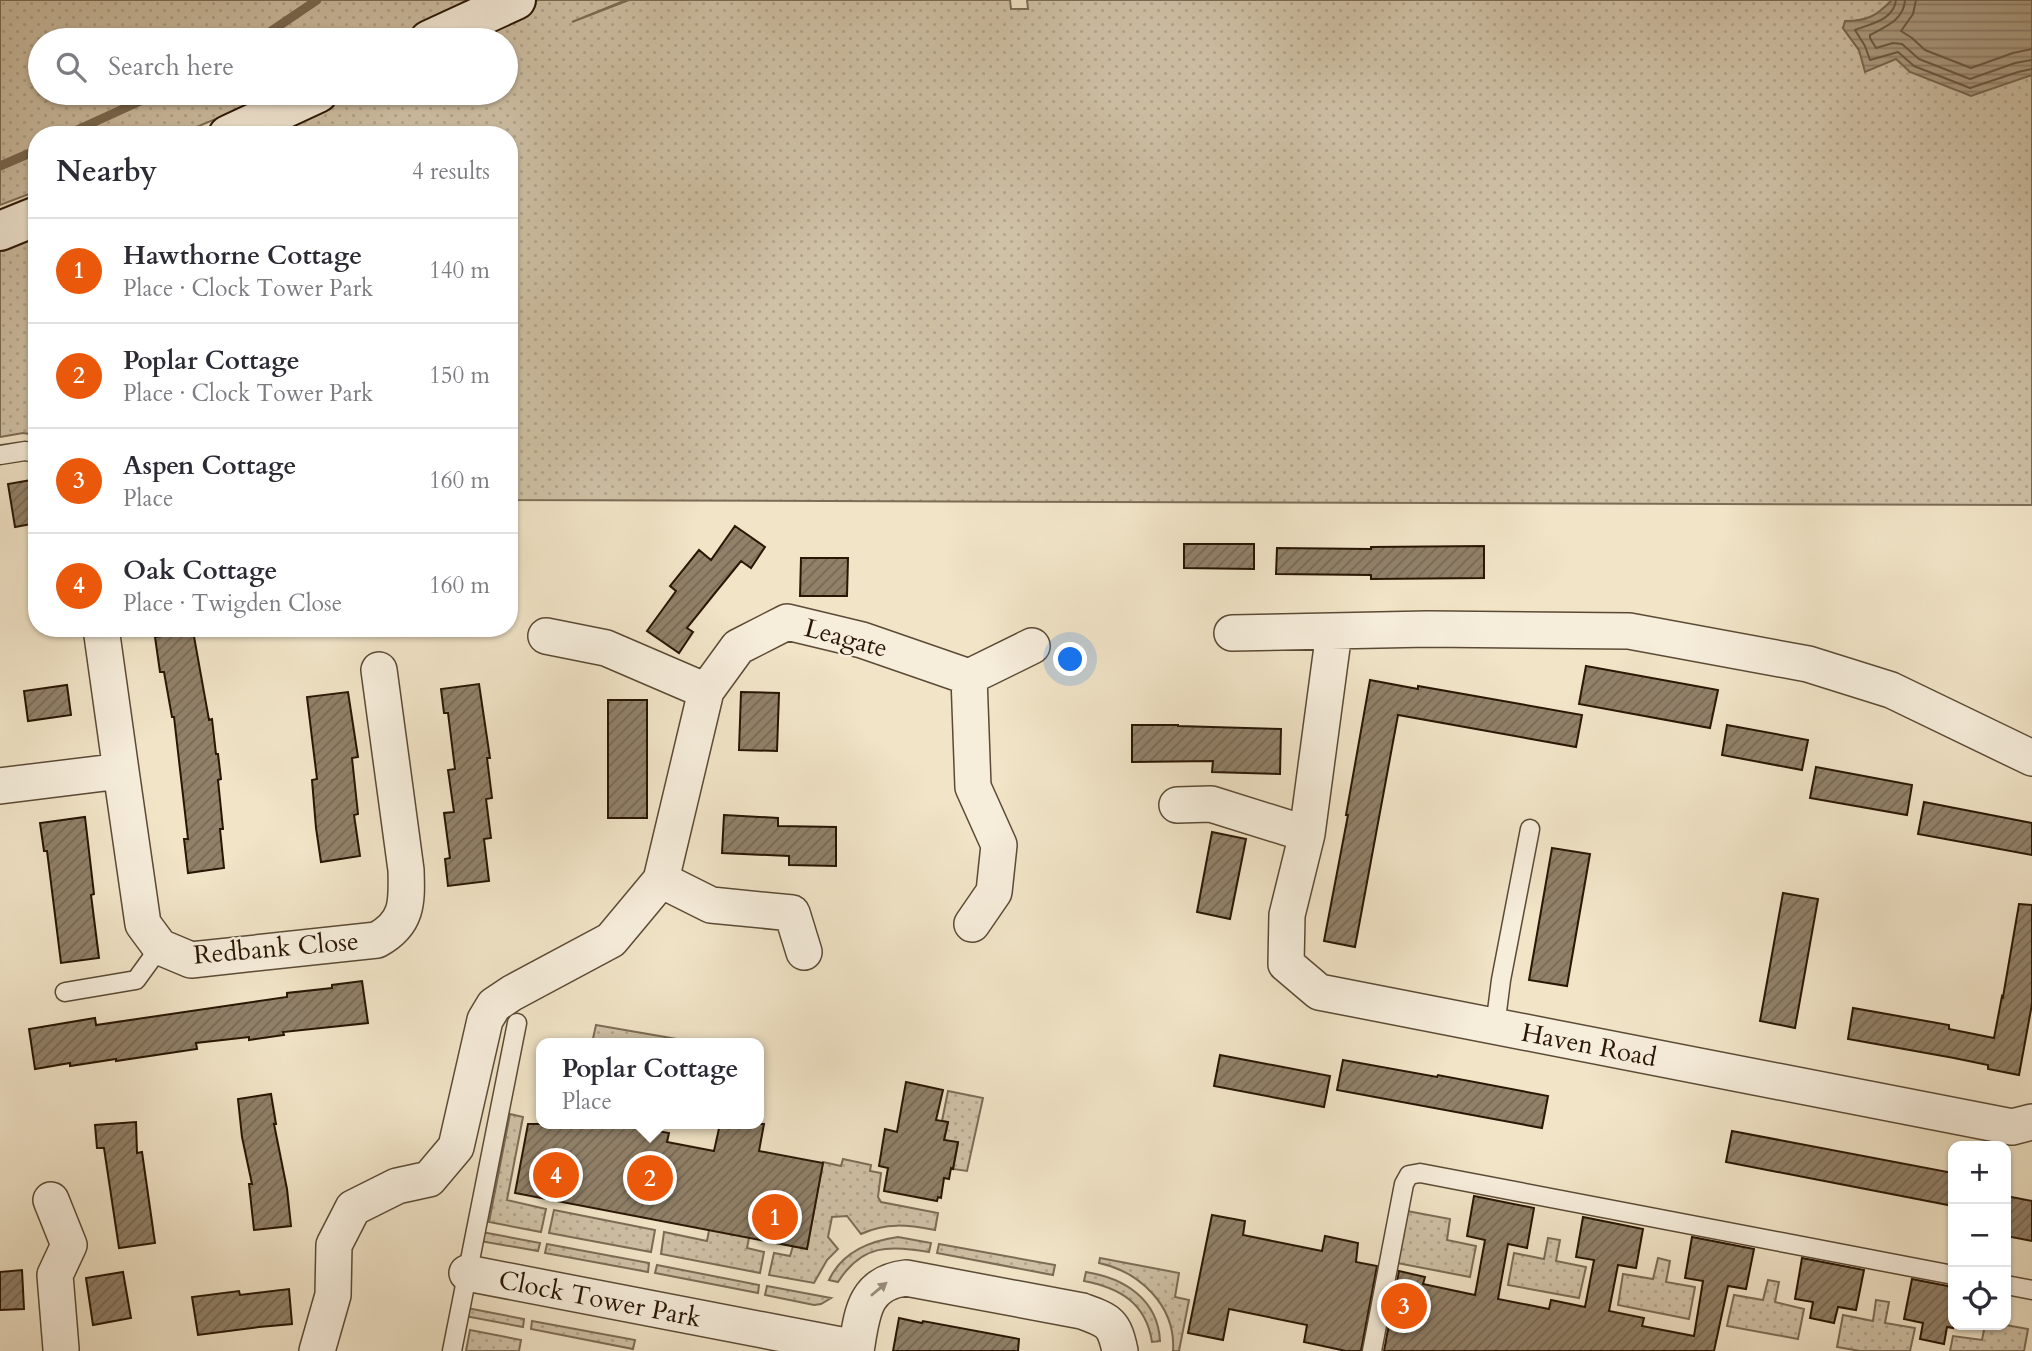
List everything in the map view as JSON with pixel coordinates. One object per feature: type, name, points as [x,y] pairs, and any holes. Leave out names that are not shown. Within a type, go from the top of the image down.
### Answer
[{"type":"main road","points":[[455,28],[516,0]]},
{"type":"main road","points":[[247,126],[292,105]]},
{"type":"main road","points":[[0,231],[28,220]]},
{"type":"street","name":"Leagate","points":[[505,1014],[512,993],[611,940],[661,880],[706,691],[738,647],[787,622],[862,640],[968,677]]},
{"type":"street","points":[[1232,633],[1428,629],[1629,631],[1808,664],[1891,690],[2032,758]]},
{"type":"street","name":"Haven Road","points":[[1334,632],[1307,834],[1287,915],[1286,964],[1319,992],[2012,1127],[2032,1122]]},
{"type":"street","points":[[545,636],[606,648],[706,691]]},
{"type":"street","name":"Redbank Close","points":[[102,637],[144,924],[159,947],[191,960],[377,940],[388,934],[401,919],[407,899],[406,870],[379,670]]},
{"type":"street","points":[[972,924],[994,892],[999,845],[973,787],[968,677],[1032,646]]},
{"type":"street","points":[[0,786],[121,771]]},
{"type":"street","points":[[1177,806],[1211,804],[1307,834]]},
{"type":"street","points":[[661,880],[711,905],[792,913],[804,952]]},
{"type":"street","points":[[317,1351],[333,1295],[334,1245],[353,1208],[397,1186],[429,1179],[456,1147],[485,1020],[505,1014]]},
{"type":"street","points":[[51,1200],[69,1245],[55,1275],[57,1350]]},
{"type":"street","name":"Clock Tower Park","points":[[467,1273],[856,1350],[863,1312],[869,1297],[879,1286],[906,1278],[1082,1311],[1103,1319],[1116,1331],[1120,1351]]},
{"type":"lane","points":[[0,455],[28,452]]},
{"type":"lane","points":[[1495,1027],[1501,980],[1530,829]]},
{"type":"lane","points":[[65,992],[136,980],[159,947]]},
{"type":"lane","points":[[452,1351],[467,1273],[505,1014]]},
{"type":"lane","points":[[1372,1351],[1404,1184],[1409,1175],[1420,1173],[1948,1274]]},
{"type":"lane","points":[[2011,1286],[2032,1290]]},
{"type":"shaded area","points":[[0,0],[475,0],[416,28],[28,28],[28,105],[250,105],[199,126],[28,126],[28,194],[0,205]]},
{"type":"shaded area","points":[[538,0],[626,0],[572,22],[629,0],[1010,0],[1011,9],[1028,9],[1027,0],[1892,0],[1878,14],[1843,28],[1859,50],[1896,58],[1910,72],[2020,78],[2032,75],[2032,505],[518,500],[518,126],[291,126],[331,105],[518,105],[518,28],[481,28]]},
{"type":"shaded area","points":[[28,241],[28,434],[0,437],[0,250]]},
{"type":"shaded area","points":[[596,1025],[671,1038],[593,1038]]},
{"type":"shaded area","points":[[948,1091],[983,1098],[967,1171],[953,1169],[958,1143],[944,1140],[948,1122],[942,1121]]},
{"type":"shaded area","points":[[510,1114],[523,1117],[507,1200],[546,1209],[541,1232],[489,1222]]},
{"type":"shaded area","points":[[843,1159],[871,1165],[870,1171],[881,1173],[878,1197],[881,1202],[938,1213],[935,1230],[897,1226],[861,1234],[847,1216],[832,1217],[828,1237],[838,1249],[827,1260],[814,1283],[769,1275],[774,1253],[790,1256],[793,1246],[807,1248],[823,1162],[841,1166]]},
{"type":"shaded area","points":[[722,1162],[749,1238],[747,1248],[764,1252],[760,1273],[661,1254],[664,1232],[707,1241]]},
{"type":"shaded area","points":[[554,1210],[655,1230],[651,1252],[549,1233]]},
{"type":"shaded area","points":[[1407,1211],[1450,1219],[1447,1240],[1476,1246],[1470,1277],[1397,1263]]},
{"type":"shaded area","points":[[482,1232],[540,1243],[538,1251],[480,1241]]},
{"type":"shaded area","points":[[898,1237],[931,1243],[929,1252],[902,1248],[878,1250],[857,1260],[838,1282],[829,1280],[849,1255],[877,1241]]},
{"type":"shaded area","points":[[1548,1238],[1560,1240],[1556,1261],[1586,1267],[1579,1298],[1508,1285],[1514,1253],[1544,1259]]},
{"type":"shaded area","points":[[547,1244],[649,1263],[648,1272],[545,1253]]},
{"type":"shaded area","points":[[939,1244],[1055,1265],[1053,1275],[937,1253]]},
{"type":"shaded area","points":[[1100,1258],[1179,1273],[1175,1297],[1189,1300],[1179,1351],[1173,1351],[1168,1320],[1162,1306],[1152,1294],[1128,1274],[1099,1263]]},
{"type":"shaded area","points":[[1658,1258],[1670,1261],[1666,1282],[1695,1287],[1689,1319],[1618,1305],[1623,1274],[1653,1279]]},
{"type":"shaded area","points":[[657,1265],[759,1285],[758,1293],[655,1273]]},
{"type":"shaded area","points":[[1086,1272],[1126,1285],[1146,1302],[1158,1326],[1160,1341],[1152,1342],[1149,1328],[1137,1307],[1120,1293],[1084,1281]]},
{"type":"shaded area","points":[[1768,1280],[1779,1282],[1775,1302],[1804,1309],[1798,1339],[1727,1326],[1734,1295],[1763,1300]]},
{"type":"shaded area","points":[[767,1286],[831,1298],[814,1305],[765,1295]]},
{"type":"shaded area","points":[[1876,1300],[1889,1302],[1885,1323],[1915,1328],[1910,1351],[1860,1351],[1837,1347],[1843,1315],[1873,1321]]},
{"type":"shaded area","points":[[467,1308],[524,1319],[523,1327],[465,1316]]},
{"type":"shaded area","points":[[532,1321],[635,1340],[633,1349],[531,1329]]},
{"type":"shaded area","points":[[2011,1326],[2028,1329],[2024,1351],[1950,1351],[1953,1336],[1982,1340],[1984,1330],[2011,1330]]},
{"type":"shaded area","points":[[470,1330],[521,1340],[519,1351],[466,1351]]},
{"type":"water","points":[[1892,0],[2032,0],[2032,75],[1971,96],[1910,72],[1896,59],[1865,72],[1859,50],[1843,28],[1845,21],[1871,16]]},
{"type":"building","points":[[28,481],[28,525],[15,527],[8,484]]},
{"type":"building","points":[[735,526],[765,547],[751,568],[741,561],[715,593],[687,628],[693,632],[679,653],[647,631],[676,591],[670,586],[699,550],[711,560]]},
{"type":"building","points":[[1184,544],[1254,544],[1254,569],[1184,568]]},
{"type":"building","points":[[1484,546],[1484,578],[1371,579],[1371,575],[1276,574],[1277,548]]},
{"type":"building","points":[[801,558],[848,558],[847,596],[800,596]]},
{"type":"building","points":[[155,637],[194,637],[218,754],[224,868],[188,873],[184,839],[188,839],[174,717],[164,672],[160,672]]},
{"type":"building","points":[[1586,666],[1718,690],[1710,728],[1579,704]]},
{"type":"building","points":[[1370,680],[1582,715],[1576,747],[1398,715],[1355,947],[1324,941]]},
{"type":"building","points":[[479,684],[490,758],[487,758],[492,798],[486,799],[491,838],[484,839],[489,881],[448,886],[445,859],[450,858],[444,813],[454,812],[448,770],[455,769],[448,713],[444,713],[441,689]]},
{"type":"building","points":[[67,685],[71,715],[28,721],[24,691]]},
{"type":"building","points":[[348,692],[358,757],[352,758],[358,814],[354,815],[360,856],[321,862],[312,780],[317,779],[307,697]]},
{"type":"building","points":[[741,692],[779,693],[777,751],[739,750]]},
{"type":"building","points":[[608,700],[647,700],[647,818],[608,818]]},
{"type":"building","points":[[1132,725],[1281,729],[1280,774],[1212,772],[1213,761],[1132,762]]},
{"type":"building","points":[[1727,725],[1808,740],[1802,770],[1722,755]]},
{"type":"building","points":[[1816,767],[1912,785],[1907,815],[1810,798]]},
{"type":"building","points":[[1924,802],[2032,823],[2032,855],[1918,834]]},
{"type":"building","points":[[724,815],[778,818],[778,826],[836,827],[836,866],[789,865],[789,856],[722,853]]},
{"type":"building","points":[[85,817],[99,958],[61,963],[47,851],[44,851],[40,823]]},
{"type":"building","points":[[1212,832],[1246,839],[1230,919],[1197,912]]},
{"type":"building","points":[[1552,848],[1590,854],[1567,986],[1529,980]]},
{"type":"building","points":[[1783,893],[1818,899],[1795,1028],[1760,1021]]},
{"type":"building","points":[[2019,904],[2032,905],[2032,1004],[2019,1075],[1988,1069],[1988,1065],[1848,1039],[1853,1008],[1949,1025],[1949,1029],[1994,1038]]},
{"type":"building","points":[[362,981],[368,1023],[283,1032],[284,1035],[249,1040],[249,1037],[196,1043],[197,1049],[35,1069],[29,1029],[95,1018],[96,1025],[287,997],[287,993],[332,988],[332,985]]},
{"type":"building","points":[[1220,1055],[1330,1076],[1324,1107],[1214,1086]]},
{"type":"building","points":[[1343,1060],[1548,1096],[1542,1128],[1337,1090]]},
{"type":"building","points":[[906,1082],[943,1090],[936,1120],[948,1122],[944,1140],[958,1142],[953,1169],[951,1168],[949,1179],[944,1178],[941,1198],[938,1197],[937,1201],[884,1191],[888,1168],[879,1166],[885,1129],[897,1132]]},
{"type":"building","points":[[271,1094],[291,1226],[254,1230],[249,1184],[252,1184],[242,1137],[238,1099]]},
{"type":"building","points":[[136,1122],[137,1153],[142,1152],[155,1243],[119,1248],[104,1148],[97,1148],[95,1125]]},
{"type":"building","points":[[528,1124],[536,1124],[536,1129],[647,1129],[669,1133],[667,1142],[714,1151],[719,1129],[763,1129],[759,1151],[823,1163],[807,1249],[515,1193]]},
{"type":"building","points":[[1732,1131],[1948,1172],[1948,1205],[1726,1162]]},
{"type":"building","points":[[1474,1196],[1534,1208],[1527,1248],[1508,1244],[1498,1299],[1549,1309],[1551,1300],[1585,1307],[1594,1260],[1576,1257],[1583,1217],[1643,1229],[1636,1268],[1618,1265],[1609,1311],[1644,1318],[1642,1326],[1694,1336],[1703,1281],[1685,1278],[1692,1237],[1754,1249],[1746,1289],[1728,1286],[1714,1351],[1384,1351],[1399,1271],[1425,1277],[1423,1284],[1475,1295],[1485,1240],[1467,1236]]},
{"type":"building","points":[[2011,1197],[2032,1201],[2032,1241],[2011,1237]]},
{"type":"building","points":[[1212,1215],[1245,1221],[1243,1235],[1322,1251],[1325,1236],[1358,1243],[1356,1262],[1377,1266],[1361,1351],[1346,1351],[1304,1342],[1307,1325],[1229,1309],[1223,1340],[1188,1333]]},
{"type":"building","points":[[1802,1258],[1864,1270],[1856,1310],[1838,1307],[1834,1323],[1810,1318],[1813,1302],[1795,1299]]},
{"type":"building","points":[[22,1270],[24,1309],[0,1310],[0,1272]]},
{"type":"building","points":[[123,1272],[131,1318],[93,1325],[86,1278]]},
{"type":"building","points":[[1912,1279],[1948,1286],[1948,1327],[1944,1344],[1920,1339],[1923,1323],[1904,1319]]},
{"type":"building","points":[[289,1289],[292,1324],[198,1335],[192,1297],[239,1291],[240,1295]]},
{"type":"building","points":[[899,1318],[1019,1339],[1018,1351],[893,1351]]},
{"type":"waterway","points":[[276,28],[317,0]]},
{"type":"waterway","points":[[86,126],[132,105]]},
{"type":"waterway","points":[[0,166],[28,154]]},
{"type":"place","name":"Oak Cottage","points":[[556,1175]]},
{"type":"place","name":"Poplar Cottage","points":[[650,1178]]},
{"type":"place","name":"Hawthorne Cottage","points":[[775,1217]]},
{"type":"place","name":"Aspen Cottage","points":[[1404,1306]]}]
